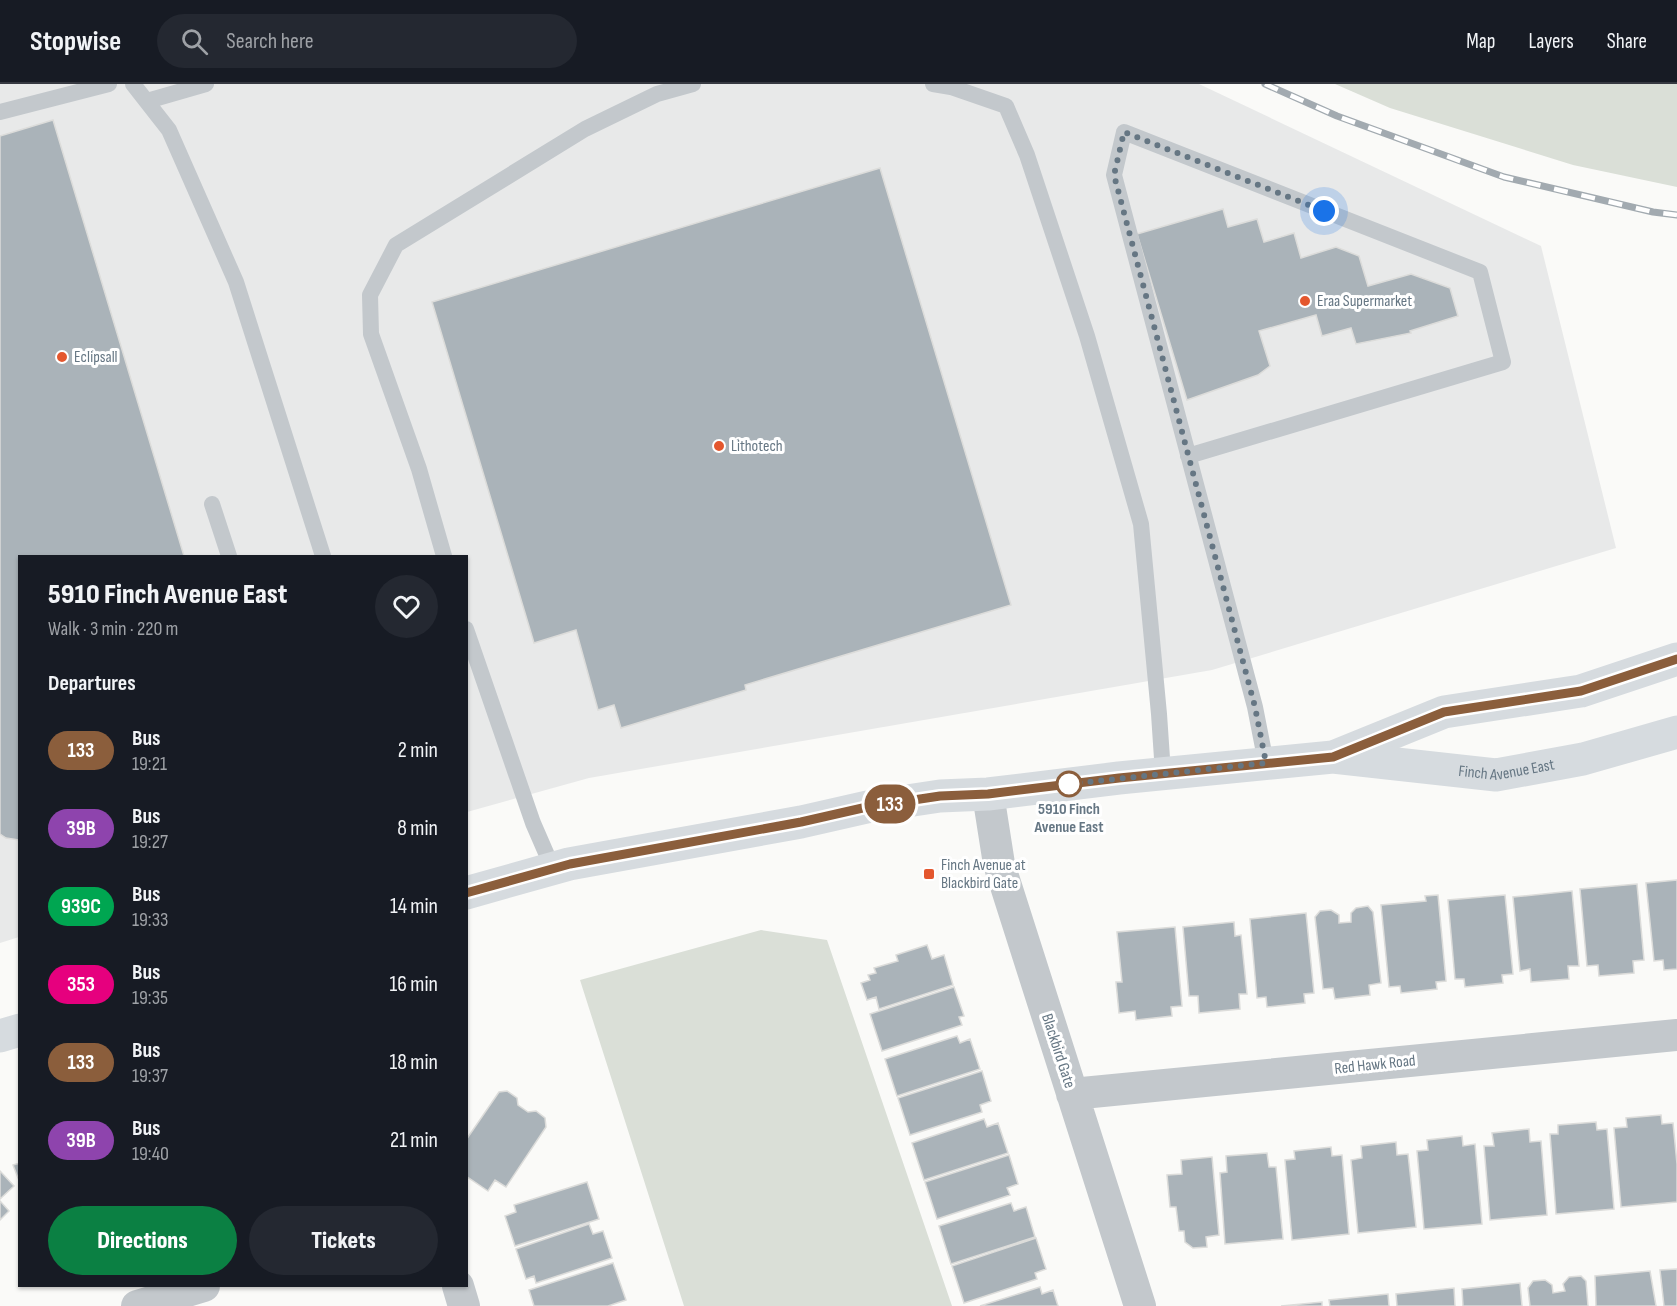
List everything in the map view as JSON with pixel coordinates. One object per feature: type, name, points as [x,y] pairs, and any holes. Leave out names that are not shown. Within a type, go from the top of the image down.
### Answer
[{"type":"main road","name":"Finch Avenue East","points":[[1333,757],[1444,712],[1581,691],[1677,658]]},
{"type":"main road","name":"Finch Avenue East","points":[[468,892],[570,864],[801,822],[867,807],[940,796],[988,794],[1162,773],[1333,757],[1496,775],[1582,759],[1677,732]]},
{"type":"main road","points":[[0,1036],[18,1031]]},
{"type":"street","name":"Blackbird Gate","points":[[988,794],[999,864],[1140,1306]]},
{"type":"street","name":"Red Hawk Road","points":[[1072,1094],[1677,1035]]},
{"type":"street","points":[[136,1306],[201,1287]]},
{"type":"street","points":[[458,1287],[464,1306]]},
{"type":"lane","points":[[0,112],[109,84]]},
{"type":"lane","points":[[133,84],[170,130],[236,282],[323,555]]},
{"type":"lane","points":[[147,101],[206,84]]},
{"type":"lane","points":[[444,555],[419,469],[371,334],[370,295],[396,245],[585,129],[657,94],[693,84]]},
{"type":"lane","points":[[933,84],[951,87],[1006,106],[1027,155],[1050,223],[1087,336],[1141,524],[1159,714],[1162,773]]},
{"type":"lane","points":[[1188,456],[1503,362],[1480,272],[1124,132],[1114,175],[1188,456],[1255,707],[1266,763]]},
{"type":"lane","points":[[212,504],[229,555]]},
{"type":"lane","points":[[468,635],[533,823],[553,869]]},
{"type":"shaded area","points":[[0,84],[1199,84],[1541,246],[1616,548],[1212,670],[589,778],[468,812],[468,555],[18,555],[18,937],[0,943]]},
{"type":"shaded area","points":[[1335,84],[1677,84],[1677,187],[1573,165],[1390,108]]},
{"type":"shaded area","points":[[761,930],[827,940],[952,1306],[684,1306],[580,980]]},
{"type":"building","name":"Eclipsall","points":[[53,120],[184,555],[18,555],[18,840],[6,838],[0,834],[0,136]]},
{"type":"building","name":"Lithotech","points":[[880,168],[1011,605],[745,685],[746,690],[621,728],[614,705],[598,710],[576,630],[534,643],[432,302]]},
{"type":"building","name":"Eraa Supermarket","points":[[1223,209],[1228,227],[1257,219],[1264,242],[1294,233],[1301,258],[1336,247],[1359,256],[1368,286],[1411,274],[1450,288],[1458,316],[1410,331],[1411,333],[1356,344],[1351,328],[1322,336],[1316,315],[1259,331],[1270,366],[1258,375],[1187,400],[1137,234]]},
{"type":"building","points":[[1677,880],[1677,969],[1664,970],[1663,960],[1654,961],[1646,883]]},
{"type":"building","points":[[1637,884],[1644,960],[1633,961],[1634,973],[1599,976],[1598,965],[1587,966],[1580,889]]},
{"type":"building","points":[[1572,891],[1579,966],[1568,966],[1569,979],[1531,982],[1530,969],[1520,971],[1513,897]]},
{"type":"building","points":[[1438,895],[1446,981],[1436,982],[1437,989],[1401,993],[1400,986],[1389,987],[1381,905],[1426,901],[1425,896]]},
{"type":"building","points":[[1505,895],[1513,974],[1502,975],[1503,983],[1465,987],[1464,979],[1455,979],[1448,900]]},
{"type":"building","points":[[1368,906],[1373,912],[1381,983],[1369,985],[1370,995],[1335,999],[1333,988],[1323,989],[1315,917],[1320,911],[1331,910],[1339,915],[1339,923],[1351,922],[1351,913],[1356,908]]},
{"type":"building","points":[[1306,913],[1314,993],[1304,994],[1305,1003],[1267,1007],[1266,997],[1257,998],[1250,919]]},
{"type":"building","points":[[1234,922],[1235,936],[1241,935],[1247,994],[1239,994],[1240,1009],[1199,1013],[1198,996],[1189,996],[1183,927]]},
{"type":"building","points":[[1175,927],[1182,1006],[1171,1007],[1172,1016],[1136,1020],[1135,1011],[1119,1013],[1116,982],[1122,982],[1117,932]]},
{"type":"building","points":[[927,945],[932,959],[944,955],[953,985],[879,1009],[876,997],[867,1000],[861,983],[870,980],[868,975],[876,973],[874,968],[898,961],[896,955]]},
{"type":"building","points":[[954,987],[964,1016],[959,1017],[962,1025],[882,1051],[870,1014]]},
{"type":"building","points":[[957,1036],[960,1043],[970,1039],[980,1069],[897,1096],[885,1059]]},
{"type":"building","points":[[982,1071],[991,1101],[980,1105],[982,1112],[910,1135],[898,1098]]},
{"type":"building","points":[[507,1091],[517,1098],[518,1105],[528,1112],[536,1111],[545,1118],[546,1127],[506,1187],[495,1180],[488,1191],[468,1177],[468,1137],[499,1092]]},
{"type":"building","points":[[1661,1115],[1662,1124],[1673,1123],[1677,1164],[1677,1202],[1621,1207],[1614,1128],[1627,1127],[1626,1118]]},
{"type":"building","points":[[984,1119],[987,1127],[998,1123],[1008,1153],[924,1180],[912,1143]]},
{"type":"building","points":[[1596,1122],[1597,1130],[1607,1129],[1614,1209],[1556,1214],[1550,1134],[1558,1134],[1558,1125]]},
{"type":"building","points":[[1529,1129],[1530,1142],[1541,1141],[1547,1215],[1490,1220],[1484,1146],[1494,1146],[1492,1133]]},
{"type":"building","points":[[1462,1136],[1463,1146],[1475,1144],[1482,1224],[1424,1229],[1417,1151],[1428,1150],[1427,1140]]},
{"type":"building","points":[[1396,1142],[1397,1155],[1408,1154],[1416,1227],[1358,1233],[1351,1160],[1362,1158],[1361,1146]]},
{"type":"building","points":[[1331,1147],[1332,1156],[1342,1155],[1349,1234],[1292,1240],[1285,1160],[1295,1159],[1294,1151]]},
{"type":"building","points":[[1267,1153],[1269,1167],[1276,1167],[1283,1239],[1225,1244],[1220,1173],[1227,1172],[1226,1156]]},
{"type":"building","points":[[1009,1155],[1018,1184],[1007,1188],[1010,1195],[937,1219],[925,1182]]},
{"type":"building","points":[[1212,1157],[1219,1235],[1206,1237],[1207,1247],[1193,1248],[1185,1242],[1184,1231],[1179,1231],[1176,1207],[1170,1207],[1167,1175],[1182,1174],[1181,1160]]},
{"type":"building","points":[[18,1164],[18,1178],[13,1165]]},
{"type":"building","points":[[0,1171],[14,1186],[0,1199]]},
{"type":"building","points":[[587,1182],[599,1219],[515,1246],[505,1216],[516,1212],[514,1205]]},
{"type":"building","points":[[0,1201],[9,1211],[0,1220]]},
{"type":"building","points":[[1011,1203],[1014,1211],[1026,1207],[1035,1237],[951,1264],[939,1226]]},
{"type":"building","points":[[589,1224],[593,1234],[603,1231],[612,1258],[536,1283],[534,1276],[526,1279],[516,1249]]},
{"type":"building","points":[[1036,1238],[1046,1269],[1035,1273],[1037,1279],[964,1303],[952,1266]]},
{"type":"building","points":[[613,1263],[626,1300],[608,1306],[534,1306],[529,1290]]},
{"type":"building","points":[[1677,1269],[1677,1306],[1664,1306],[1660,1270]]},
{"type":"building","points":[[1650,1271],[1656,1306],[1596,1306],[1595,1276]]},
{"type":"building","points":[[1581,1276],[1586,1281],[1588,1306],[1530,1306],[1528,1288],[1533,1281],[1545,1280],[1552,1285],[1553,1293],[1565,1291],[1563,1284],[1569,1277]]},
{"type":"building","points":[[1520,1283],[1522,1306],[1463,1306],[1462,1289]]},
{"type":"building","points":[[1040,1287],[1042,1294],[1053,1290],[1058,1306],[980,1306]]},
{"type":"building","points":[[1454,1288],[1455,1306],[1397,1306],[1396,1294]]},
{"type":"building","points":[[1388,1294],[1389,1306],[1330,1306],[1329,1300]]},
{"type":"building","points":[[1322,1302],[1322,1306],[1281,1306]]},
{"type":"railway","points":[[1265,84],[1337,116],[1504,177],[1653,212],[1677,215]]},
{"type":"bus line","name":"133","points":[[468,892],[570,864],[801,822],[867,807],[940,796],[988,794],[1119,778],[1333,757],[1444,712],[1581,691],[1677,659]]},
{"type":"place","name":"Eraa Supermarket","points":[[1305,301]]},
{"type":"place","name":"Eclipsall","points":[[62,357]]},
{"type":"place","name":"Lithotech","points":[[719,446]]},
{"type":"place","name":"5910 Finch Avenue East","points":[[1069,784]]},
{"type":"place","name":"Finch Avenue at Blackbird Gate","points":[[929,874]]},
{"type":"route","points":[[1069,784],[1266,763],[1255,707],[1114,175],[1124,132],[1324,211]]}]
